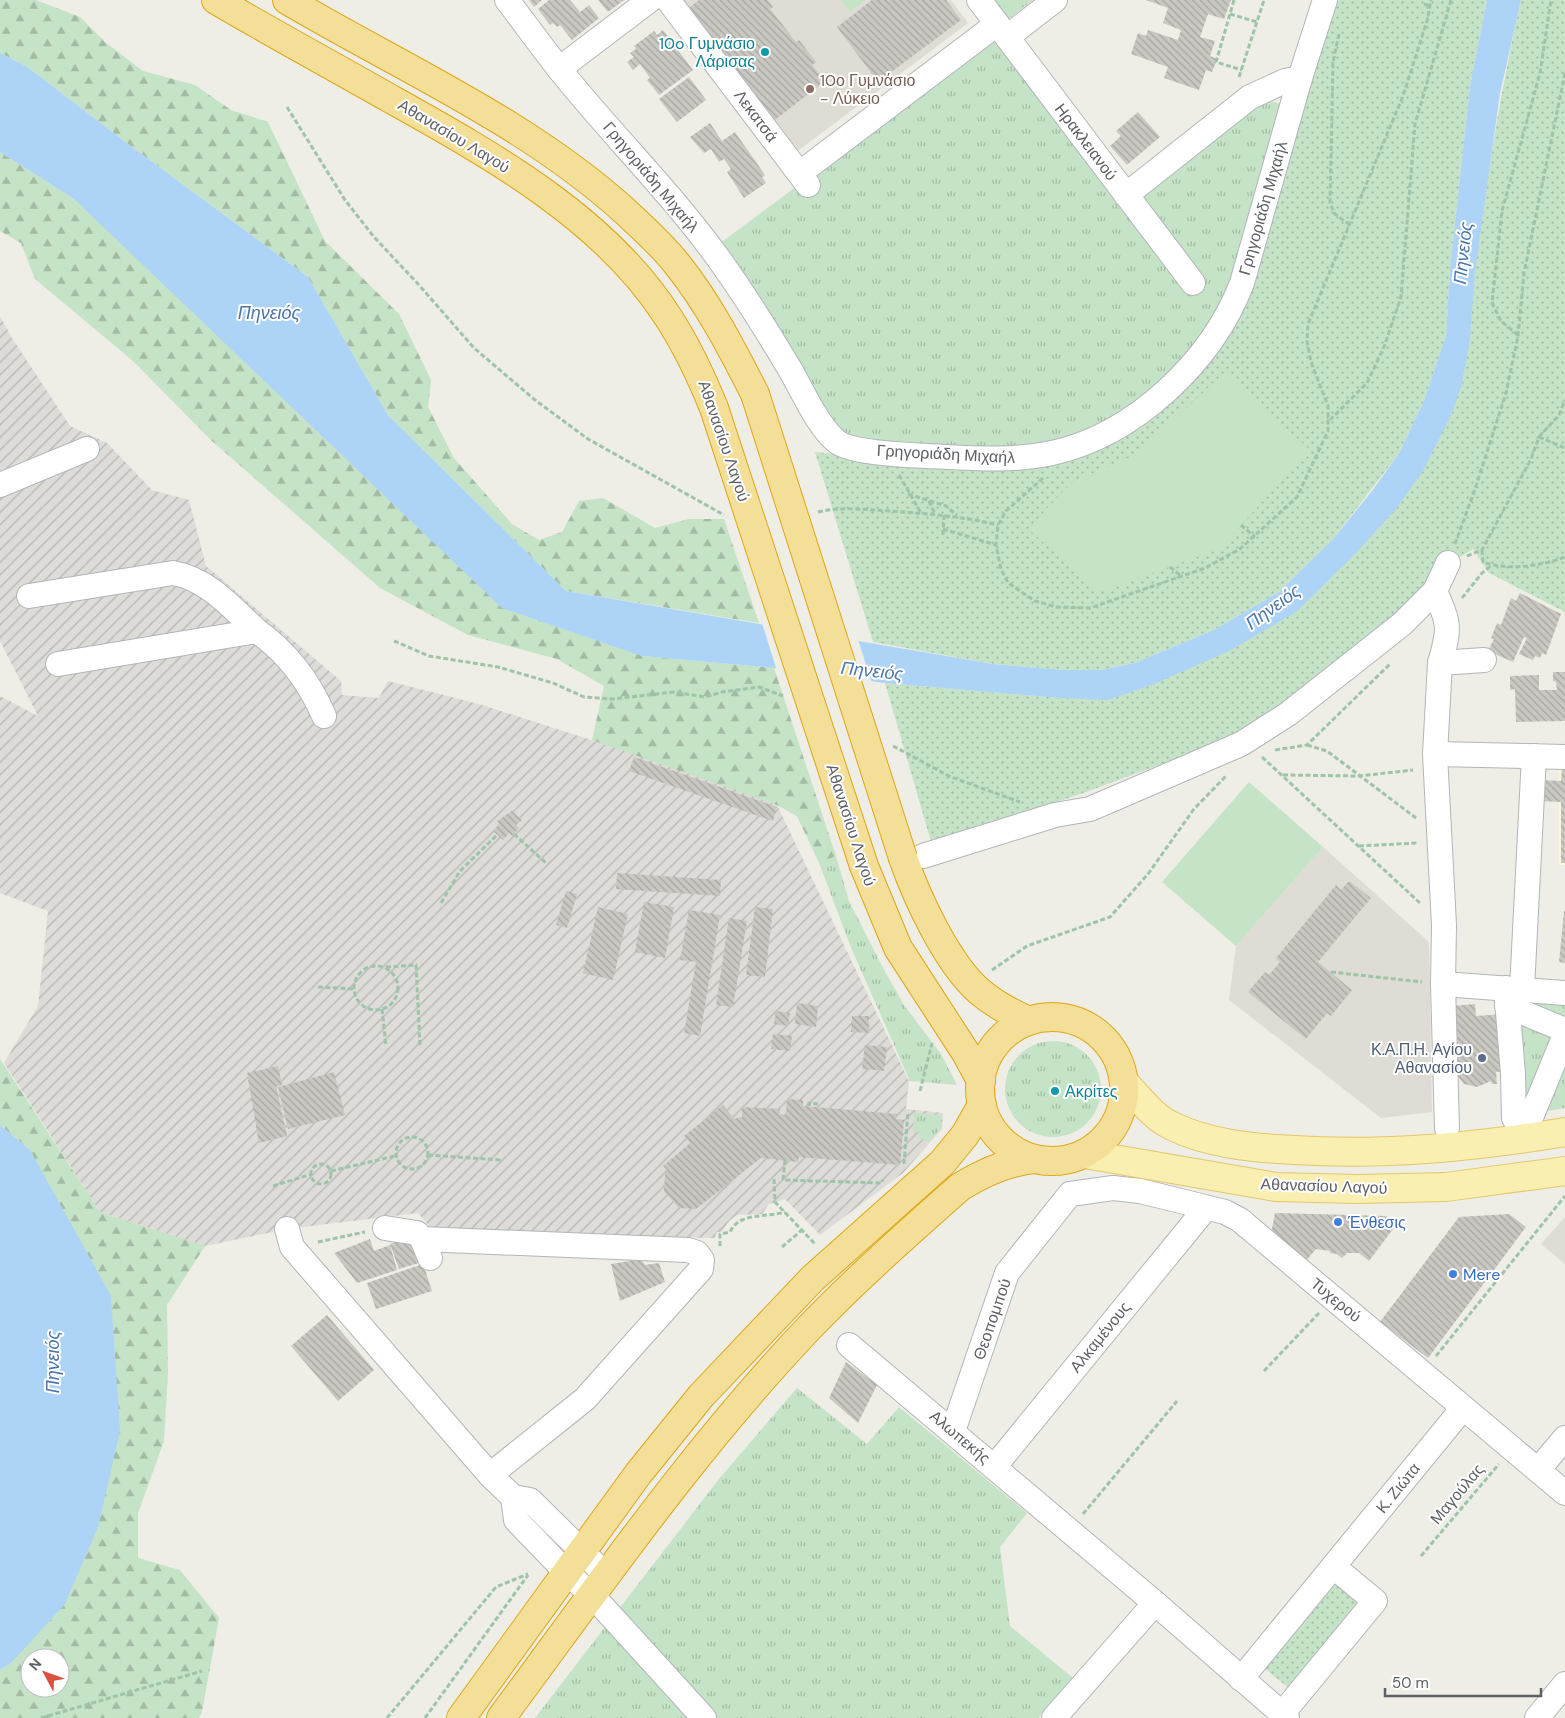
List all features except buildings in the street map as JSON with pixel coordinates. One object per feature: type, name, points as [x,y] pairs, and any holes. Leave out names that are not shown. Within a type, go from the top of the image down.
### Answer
[{"type":"highway","name":"Αθανασίου Λαγού","points":[[216,0],[484,152],[533,183],[582,220],[628,266],[668,315],[696,363],[714,408],[864,866],[898,948],[966,1053],[982,1093]]},
{"type":"highway","points":[[287,0],[501,121],[554,154],[607,195],[677,264],[710,311],[755,394],[913,857],[926,911],[962,972],[988,998],[1009,1012],[1029,1021]]},
{"type":"highway","points":[[461,1718],[573,1561],[638,1474],[701,1396],[812,1279],[942,1163],[965,1135],[982,1093],[987,1059],[994,1046],[1010,1031],[1029,1021],[1045,1017],[1062,1018],[1078,1022],[1093,1029],[1115,1053],[1125,1083],[1124,1098],[1115,1126],[1106,1138],[1085,1154],[1059,1161],[1018,1160],[988,1172],[960,1187],[828,1310],[727,1421],[599,1585],[501,1718]]},
{"type":"highway","points":[[982,1093],[987,1120],[1001,1140],[1016,1152],[1033,1159]]},
{"type":"main road","points":[[1125,1083],[1148,1108],[1171,1126],[1222,1142],[1266,1148],[1323,1152],[1419,1151],[1565,1132]]},
{"type":"main road","name":"Αθανασίου Λαγού","points":[[1085,1154],[1276,1187],[1357,1189],[1446,1187],[1565,1171]]},
{"type":"street","name":"Γρηγοριάδη Μιχαήλ","points":[[507,0],[559,69],[719,259],[760,318],[808,401],[835,440],[848,448],[994,460],[1053,453],[1095,439],[1151,403],[1182,377],[1218,333],[1234,303],[1300,78],[1325,0]]},
{"type":"street","points":[[559,69],[650,0]]},
{"type":"street","name":"Λεκατσά","points":[[668,0],[804,179],[1002,30]]},
{"type":"street","name":"Ηρακλειανού","points":[[979,0],[1193,283]]},
{"type":"street","points":[[1002,30],[1055,0]]},
{"type":"street","points":[[1126,195],[1250,97],[1285,81],[1300,78]]},
{"type":"street","points":[[0,485],[87,449]]},
{"type":"street","points":[[913,857],[1055,815],[1090,809],[1241,744],[1288,714],[1364,656],[1402,624],[1435,591],[1448,563]]},
{"type":"street","points":[[29,596],[173,573],[190,576],[213,591],[257,631],[274,643],[306,678],[324,716]]},
{"type":"street","points":[[1435,591],[1447,617],[1449,631],[1440,663],[1435,754],[1444,925],[1443,984],[1447,1128]]},
{"type":"street","points":[[58,664],[257,631]]},
{"type":"street","points":[[1440,663],[1484,660]]},
{"type":"street","points":[[1435,754],[1565,757]]},
{"type":"street","points":[[1534,756],[1512,994],[1513,1074],[1523,1117],[1565,1035]]},
{"type":"street","points":[[1443,984],[1512,994],[1565,993]]},
{"type":"street","points":[[1512,994],[1565,1030]]},
{"type":"street","name":"Τυχερού","points":[[1070,1194],[1113,1188],[1140,1191],[1231,1214],[1565,1493]]},
{"type":"street","name":"Θεοπομπού","points":[[953,1431],[1007,1273],[1070,1194]]},
{"type":"street","name":"Αλκαμένους","points":[[995,1466],[1206,1208]]},
{"type":"street","points":[[385,1228],[417,1233],[426,1248],[688,1250],[697,1253],[702,1260],[701,1269],[585,1399],[490,1475]]},
{"type":"street","points":[[290,1238],[490,1475],[513,1497],[530,1500],[573,1561],[599,1585],[704,1718]]},
{"type":"street","name":"Αλωπεκής","points":[[849,1345],[995,1466],[1155,1603],[1241,1679],[1276,1714]]},
{"type":"street","name":"Κ. Ζιώτα","points":[[1241,1679],[1463,1408]]},
{"type":"street","points":[[1538,1470],[1565,1438]]},
{"type":"street","points":[[1276,1714],[1375,1601],[1334,1567]]},
{"type":"street","points":[[1054,1718],[1155,1603]]},
{"type":"street","points":[[1537,1718],[1565,1684]]},
{"type":"path","points":[[1234,0],[1216,62],[1242,70]]},
{"type":"path","points":[[1250,97],[1239,79],[1264,0]]},
{"type":"path","points":[[1046,476],[1006,510],[998,525],[996,545],[1000,569],[1008,583],[1035,601],[1056,607],[1090,608],[1205,568],[1240,549],[1297,497],[1320,451],[1329,420],[1328,406],[1311,362],[1307,341],[1308,324],[1403,96],[1431,0]]},
{"type":"path","points":[[1329,420],[1367,383],[1384,347],[1401,297],[1415,124],[1451,0]]},
{"type":"path","points":[[1518,336],[1501,321],[1492,303],[1502,211],[1540,73],[1551,0]]},
{"type":"path","points":[[1424,4],[1430,6]]},
{"type":"path","points":[[1230,14],[1257,22]]},
{"type":"path","points":[[1340,29],[1333,62],[1330,203],[1335,214],[1350,225]]},
{"type":"path","points":[[1448,563],[1474,492],[1506,393],[1518,336],[1524,273],[1565,73]]},
{"type":"path","points":[[287,107],[345,200],[368,230],[474,348],[536,400],[588,439],[705,506],[731,518]]},
{"type":"path","points":[[1565,398],[1559,415],[1539,437],[1530,460],[1482,550],[1483,562],[1492,565],[1530,566],[1554,562],[1565,557]]},
{"type":"path","points":[[1539,437],[1565,448]]},
{"type":"path","points":[[891,453],[894,466],[921,514]]},
{"type":"path","points":[[908,493],[946,506],[958,516]]},
{"type":"path","points":[[929,501],[935,514]]},
{"type":"path","points":[[810,514],[836,508],[958,516],[998,525]]},
{"type":"path","points":[[943,535],[944,515]]},
{"type":"path","points":[[1241,525],[1254,537]]},
{"type":"path","points":[[943,529],[996,545]]},
{"type":"path","points":[[1448,563],[1482,550]]},
{"type":"path","points":[[1447,617],[1482,574],[1492,565]]},
{"type":"path","points":[[1170,567],[1182,577]]},
{"type":"path","points":[[394,641],[429,656],[498,667],[553,683],[584,697],[612,699],[674,692],[705,697],[722,692],[759,687],[784,696]]},
{"type":"path","points":[[1307,745],[1393,662]]},
{"type":"path","points":[[1439,838],[1326,751],[1307,745],[1258,753],[1444,925]]},
{"type":"path","points":[[892,746],[951,777],[1055,815]]},
{"type":"path","points":[[1282,775],[1359,776],[1413,770],[1435,754]]},
{"type":"path","points":[[990,972],[1027,946],[1110,917],[1148,874],[1194,809],[1227,775]]},
{"type":"path","points":[[441,903],[460,871],[497,834]]},
{"type":"path","points":[[514,834],[547,864]]},
{"type":"path","points":[[1359,846],[1439,838]]},
{"type":"path","points":[[386,967],[393,972],[399,987],[393,1002],[382,1009],[371,1010],[364,1007],[355,996],[354,989],[358,974],[364,969],[371,966],[416,965],[420,1046]]},
{"type":"path","points":[[1331,972],[1443,984]]},
{"type":"path","points":[[318,987],[354,989]]},
{"type":"path","points":[[382,1009],[386,1046]]},
{"type":"path","points":[[920,1091],[933,1037]]},
{"type":"path","points":[[809,1106],[809,1103],[818,1104]]},
{"type":"path","points":[[898,1168],[904,1163],[908,1112]]},
{"type":"path","points":[[413,1137],[425,1144],[428,1154],[424,1163],[418,1168],[411,1170],[398,1163],[396,1156],[400,1142],[413,1137]]},
{"type":"path","points":[[428,1154],[501,1160]]},
{"type":"path","points":[[331,1171],[396,1156]]},
{"type":"path","points":[[785,1160],[782,1180],[881,1183],[887,1178]]},
{"type":"path","points":[[320,1164],[325,1164],[331,1171],[330,1179],[321,1184],[313,1179],[312,1169],[320,1164]]},
{"type":"path","points":[[274,1186],[312,1174]]},
{"type":"path","points":[[774,1179],[775,1202],[821,1249]]},
{"type":"path","points":[[1422,1374],[1565,1196]]},
{"type":"path","points":[[730,1232],[732,1226],[744,1218],[767,1217],[785,1212]]},
{"type":"path","points":[[290,1238],[385,1228]]},
{"type":"path","points":[[782,1247],[802,1230]]},
{"type":"path","points":[[1264,1371],[1333,1298]]},
{"type":"path","points":[[1070,1530],[1177,1401]]},
{"type":"path","name":"Μαγούλας","points":[[1421,1556],[1512,1449]]},
{"type":"path","points":[[387,1718],[496,1587],[528,1574],[425,1718]]},
{"type":"path","points":[[41,1718],[202,1671]]},
{"type":"shaded area","name":"10ο Γυμνάσιο - Λύκειο","points":[[674,0],[951,0],[968,23],[791,156]]},
{"type":"shaded area","points":[[0,316],[12,338],[70,426],[107,443],[152,490],[189,500],[206,566],[341,681],[342,695],[379,698],[388,681],[479,704],[638,755],[777,805],[909,1081],[906,1109],[943,1113],[942,1129],[903,1173],[820,1235],[785,1199],[769,1204],[762,1214],[737,1215],[729,1221],[722,1232],[717,1232],[715,1238],[436,1234],[418,1213],[287,1229],[205,1246],[100,1212],[4,1063],[38,1006],[48,911],[0,893],[0,696],[38,716],[0,641]]},
{"type":"shaded area","points":[[1559,763],[1565,763],[1565,865],[1559,865]]},
{"type":"shaded area","points":[[1323,847],[1429,942],[1432,1112],[1381,1118],[1229,1000],[1236,946]]},
{"type":"shaded area","points":[[1565,1217],[1565,1264],[1541,1244]]},
{"type":"green space","points":[[0,0],[36,0],[80,17],[105,42],[143,71],[195,85],[231,110],[268,122],[325,241],[399,314],[431,380],[428,407],[454,458],[512,524],[539,540],[562,532],[579,501],[603,498],[655,528],[689,519],[724,519],[759,623],[566,591],[388,415],[308,277],[26,66],[0,53]]},
{"type":"green space","points":[[841,0],[865,0],[850,12]]},
{"type":"green space","points":[[988,0],[1033,0],[1004,22]]},
{"type":"green space","points":[[1332,0],[1487,0],[1470,86],[1450,269],[1446,336],[1424,401],[1400,452],[1334,538],[1279,592],[1216,629],[1135,663],[1101,670],[1063,670],[993,664],[873,642],[815,452],[893,460],[1075,455],[1209,357]]},
{"type":"green space","points":[[1521,0],[1565,0],[1565,612],[1489,573],[1473,549],[1439,570],[1401,609],[1358,647],[1278,710],[1235,737],[1086,792],[932,845],[885,683],[1059,698],[1296,612],[1462,384],[1489,169]]},
{"type":"green space","points":[[995,39],[1122,211],[1256,107],[1269,101],[1285,105],[1240,265],[1198,345],[1146,396],[1101,425],[1062,442],[1014,450],[858,443],[840,434],[719,244]]},
{"type":"green space","points":[[0,152],[74,199],[642,656],[774,668],[836,856],[819,863],[797,816],[777,805],[592,740],[604,686],[557,659],[468,635],[380,588],[212,441],[133,361],[35,279],[21,243],[0,231]]},
{"type":"green space","points":[[1224,373],[1310,450],[1219,549],[1100,592],[1028,529],[1072,482],[1135,455]]},
{"type":"green space","points":[[1249,782],[1323,847],[1236,946],[1162,882]]},
{"type":"green space","points":[[836,856],[849,901],[882,966],[904,1005],[941,1054],[957,1085],[910,1081],[852,950],[819,863]]},
{"type":"green space","points":[[1509,998],[1565,1000],[1565,1108],[1517,1116]]},
{"type":"green space","points":[[1053,1041],[1071,1045],[1087,1055],[1097,1071],[1101,1089],[1097,1107],[1087,1123],[1071,1133],[1053,1137],[1035,1133],[1019,1123],[1009,1107],[1005,1089],[1009,1071],[1019,1055],[1035,1045]]},
{"type":"green space","points":[[0,1059],[100,1212],[205,1246],[167,1305],[168,1373],[164,1441],[138,1513],[138,1558],[180,1570],[219,1618],[202,1712],[199,1718],[0,1718],[0,1670],[11,1663],[30,1150],[0,1125]]},
{"type":"green space","points":[[914,1113],[941,1115],[941,1128],[928,1142],[919,1138],[919,1132],[913,1131]]},
{"type":"green space","points":[[797,1388],[867,1444],[899,1407],[1027,1513],[1000,1547],[1010,1626],[1073,1678],[1038,1718],[535,1718],[719,1479]]},
{"type":"green space","points":[[1332,1581],[1362,1606],[1292,1691],[1263,1667]]},
{"type":"water","name":"Πηνειός","points":[[1487,0],[1521,0],[1500,93],[1475,272],[1470,339],[1462,384],[1452,413],[1423,471],[1396,509],[1356,553],[1296,612],[1231,650],[1154,684],[1108,700],[1059,698],[885,683],[774,668],[642,656],[502,608],[74,199],[0,152],[0,53],[26,66],[308,277],[388,415],[566,591],[993,664],[1063,670],[1101,670],[1135,663],[1216,629],[1279,592],[1334,538],[1372,491],[1400,452],[1424,401],[1446,336],[1450,269],[1470,86]]},
{"type":"water","name":"Πηνειός","points":[[0,1125],[30,1150],[111,1296],[120,1431],[98,1527],[65,1604],[25,1648],[20,1648],[20,1653],[11,1663],[0,1670]]},
{"type":"pier","points":[[761,620],[857,636],[872,684],[777,671]]},
{"type":"place","name":"10o Γυμνάσιο Λάρισας","points":[[765,52]]},
{"type":"place","name":"10ο Γυμνάσιο - Λύκειο","points":[[810,89]]},
{"type":"place","name":"Κ.Α.Π.Η. Αγίου Αθανασίου","points":[[1482,1058]]},
{"type":"place","name":"Ακρίτες","points":[[1055,1091]]},
{"type":"place","name":"Ένθεσις","points":[[1338,1222]]},
{"type":"place","name":"Mere","points":[[1453,1274]]}]
